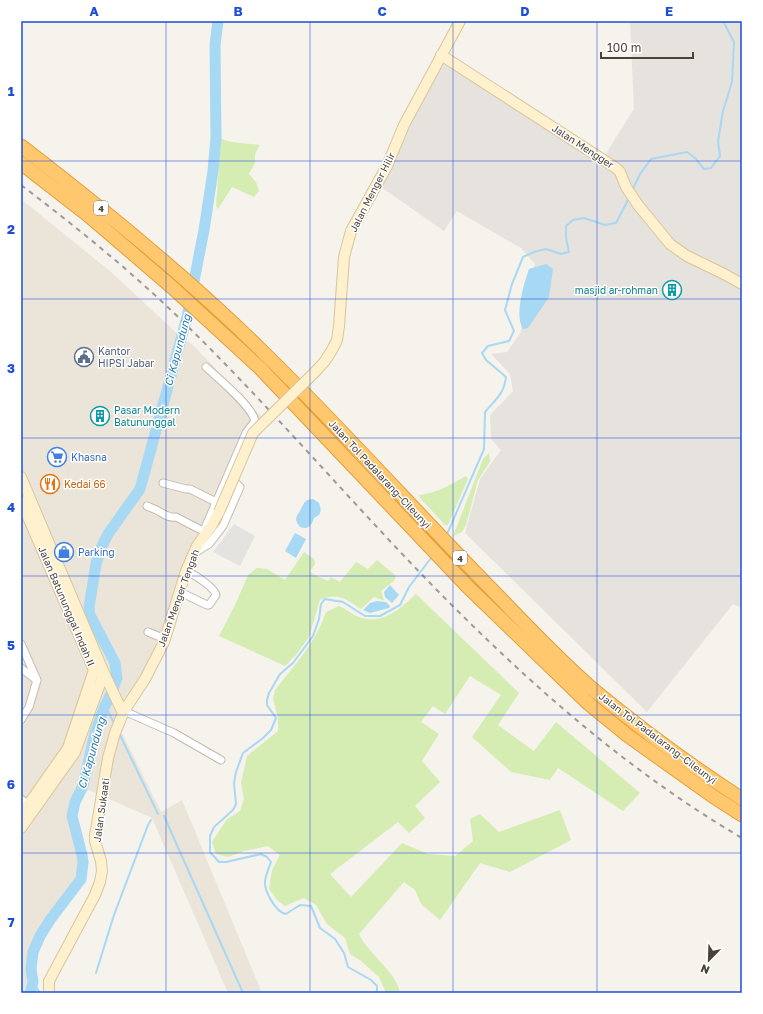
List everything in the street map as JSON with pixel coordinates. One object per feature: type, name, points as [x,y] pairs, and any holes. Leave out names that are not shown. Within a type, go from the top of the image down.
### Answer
[{"type":"highway","name":"Jalan Tol Padalarang–Cileunyi","points":[[21,146],[96,204],[200,293],[263,352],[460,558],[558,657],[594,690],[635,723],[742,799]]},
{"type":"highway","name":"Jalan Tol Padalarang–Cileunyi","points":[[21,163],[88,215],[196,308],[260,368],[468,587],[589,704],[627,735],[714,797],[742,815]]},
{"type":"street","name":"Jalan Menger Hilir","points":[[263,421],[315,372],[325,361],[337,340],[344,257],[351,231],[387,166],[404,125],[460,21]]},
{"type":"street","name":"Jalan Mengger","points":[[441,55],[616,168],[638,205],[670,244],[687,256],[742,284]]},
{"type":"street","points":[[195,550],[246,433],[255,421],[254,416],[246,405],[206,368]]},
{"type":"street","name":"Jalan Menger Tengah","points":[[122,710],[145,680],[165,639],[186,571],[195,550],[219,512],[248,442],[263,421]]},
{"type":"street","name":"Jalan Batununggal Indah II","points":[[21,477],[102,675],[75,752],[25,810],[21,828]]},
{"type":"street","points":[[195,550],[209,544],[223,526],[240,488],[227,477]]},
{"type":"street","points":[[163,483],[190,489],[216,502]]},
{"type":"street","name":"Jalan Batununggal Indah II","points":[[21,501],[102,675]]},
{"type":"street","points":[[147,506],[163,515],[171,518],[176,517],[203,531]]},
{"type":"street","points":[[180,592],[207,605],[216,595],[215,591],[197,576],[186,571]]},
{"type":"street","points":[[148,632],[165,639]]},
{"type":"street","points":[[21,644],[37,680],[29,706],[21,720]]},
{"type":"street","points":[[21,668],[37,680]]},
{"type":"street","points":[[102,675],[122,710],[174,733],[221,760]]},
{"type":"street","name":"Jalan Sukaati","points":[[49,993],[49,981],[95,895],[100,882],[102,871],[101,861],[95,845],[95,836],[108,758],[122,710]]},
{"type":"shaded area","points":[[630,21],[742,21],[742,608],[733,604],[647,712],[465,533],[480,479],[501,450],[491,439],[490,415],[513,391],[510,374],[491,354],[507,352],[521,332],[524,298],[535,264],[521,248],[457,211],[444,231],[378,185],[447,57],[605,155],[634,109]]},
{"type":"shaded area","points":[[21,199],[111,272],[183,339],[192,344],[261,416],[242,441],[232,461],[187,559],[159,644],[137,687],[125,698],[116,721],[161,812],[182,800],[262,993],[228,993],[152,818],[84,788],[71,824],[85,867],[83,885],[74,896],[57,907],[45,922],[34,954],[24,993],[21,993]]},
{"type":"shaded area","points":[[234,524],[255,536],[240,566],[213,552]]},
{"type":"green space","points":[[221,139],[232,142],[260,145],[255,154],[255,163],[249,174],[256,182],[259,191],[254,197],[232,187],[218,209],[216,206]]},
{"type":"green space","points":[[489,453],[490,462],[478,480],[466,525],[462,532],[453,536],[483,459]]},
{"type":"green space","points":[[466,476],[468,479],[448,525],[445,525],[420,498],[419,495],[438,490]]},
{"type":"green space","points":[[304,552],[314,559],[315,564],[310,571],[328,581],[331,577],[340,582],[356,562],[368,569],[377,560],[396,576],[394,581],[381,591],[384,600],[374,597],[361,609],[341,598],[331,597],[320,600],[309,637],[296,655],[285,666],[219,636],[248,575],[257,568],[267,569],[285,580]]},
{"type":"green space","points":[[416,594],[519,693],[498,725],[534,751],[556,722],[640,793],[623,811],[558,768],[550,780],[511,772],[472,737],[501,695],[470,676],[445,714],[433,706],[421,722],[439,734],[422,761],[440,782],[415,806],[425,818],[409,833],[398,822],[330,874],[351,897],[402,843],[428,854],[455,856],[473,841],[470,819],[480,814],[499,832],[560,810],[571,840],[510,872],[480,863],[440,920],[421,904],[415,890],[404,882],[359,934],[398,985],[400,993],[386,993],[379,977],[361,961],[350,954],[345,938],[327,924],[316,905],[304,898],[285,906],[278,901],[269,889],[272,870],[280,855],[268,846],[244,851],[228,857],[216,854],[212,842],[227,819],[240,811],[244,799],[241,783],[247,756],[278,731],[278,718],[273,699],[275,690],[311,643],[326,612],[339,606],[362,618],[378,619],[392,614]]},
{"type":"water","points":[[546,264],[553,269],[549,297],[528,328],[523,329],[519,316],[521,299],[529,269]]},
{"type":"water","points":[[313,499],[319,503],[320,512],[309,526],[305,528],[300,527],[296,520],[297,516],[305,502]]},
{"type":"water","points":[[295,533],[306,539],[296,558],[285,551]]},
{"type":"water","points":[[390,585],[399,595],[392,603],[385,597],[384,592]]},
{"type":"water","points":[[377,601],[386,602],[390,606],[389,608],[370,613],[363,610],[370,603]]},
{"type":"waterway","name":"Ci Kapundung","points":[[30,993],[33,982],[31,969],[33,952],[40,936],[50,920],[81,879],[83,862],[72,816],[75,802],[83,786],[95,733],[117,678],[115,663],[90,615],[89,607],[96,564],[101,548],[108,534],[140,489],[187,317],[204,230],[213,171],[216,138],[215,45],[218,21]]},
{"type":"waterway","points":[[632,191],[640,174],[651,159],[687,152],[695,158],[704,169],[711,168],[720,156],[718,141],[723,111],[732,82],[734,42],[723,21]]},
{"type":"waterway","points":[[448,532],[484,449],[485,412],[499,396],[505,383],[506,377],[486,360],[482,353],[488,346],[509,341],[514,331],[505,310],[512,284],[523,257],[546,249],[561,254],[569,252],[566,238],[566,226],[573,220],[584,218],[605,225],[616,223],[629,198]]},
{"type":"waterway","points":[[377,993],[377,986],[371,980],[348,967],[344,953],[335,939],[320,928],[311,906],[300,905],[286,914],[274,905],[268,895],[265,885],[266,876],[271,862],[267,857],[261,854],[226,862],[219,862],[210,852],[210,836],[214,827],[233,810],[236,804],[234,783],[236,772],[243,753],[271,730],[276,718],[267,705],[269,693],[280,674],[293,663],[313,636],[319,619],[321,604],[325,599],[343,602],[365,616],[380,616],[400,605],[409,587],[431,558]]},
{"type":"waterway","points":[[105,705],[114,723]]},
{"type":"waterway","points":[[120,735],[158,814]]},
{"type":"waterway","points":[[164,816],[243,993]]},
{"type":"waterway","points":[[96,973],[114,915],[151,820]]},
{"type":"waterway","points":[[33,982],[40,993]]},
{"type":"railway","points":[[21,185],[100,248],[175,314],[251,391],[435,588],[504,656],[536,685],[635,767],[705,816],[742,838]]},
{"type":"place","name":"masjid ar-rohman","points":[[672,290]]},
{"type":"place","name":"Kantor HIPSI Jabar","points":[[84,357]]},
{"type":"place","name":"Pasar Modern Batununggal","points":[[100,416]]},
{"type":"place","name":"Khasna","points":[[57,457]]},
{"type":"place","name":"Kedai 66","points":[[50,484]]},
{"type":"place","name":"Parking","points":[[64,552]]}]
